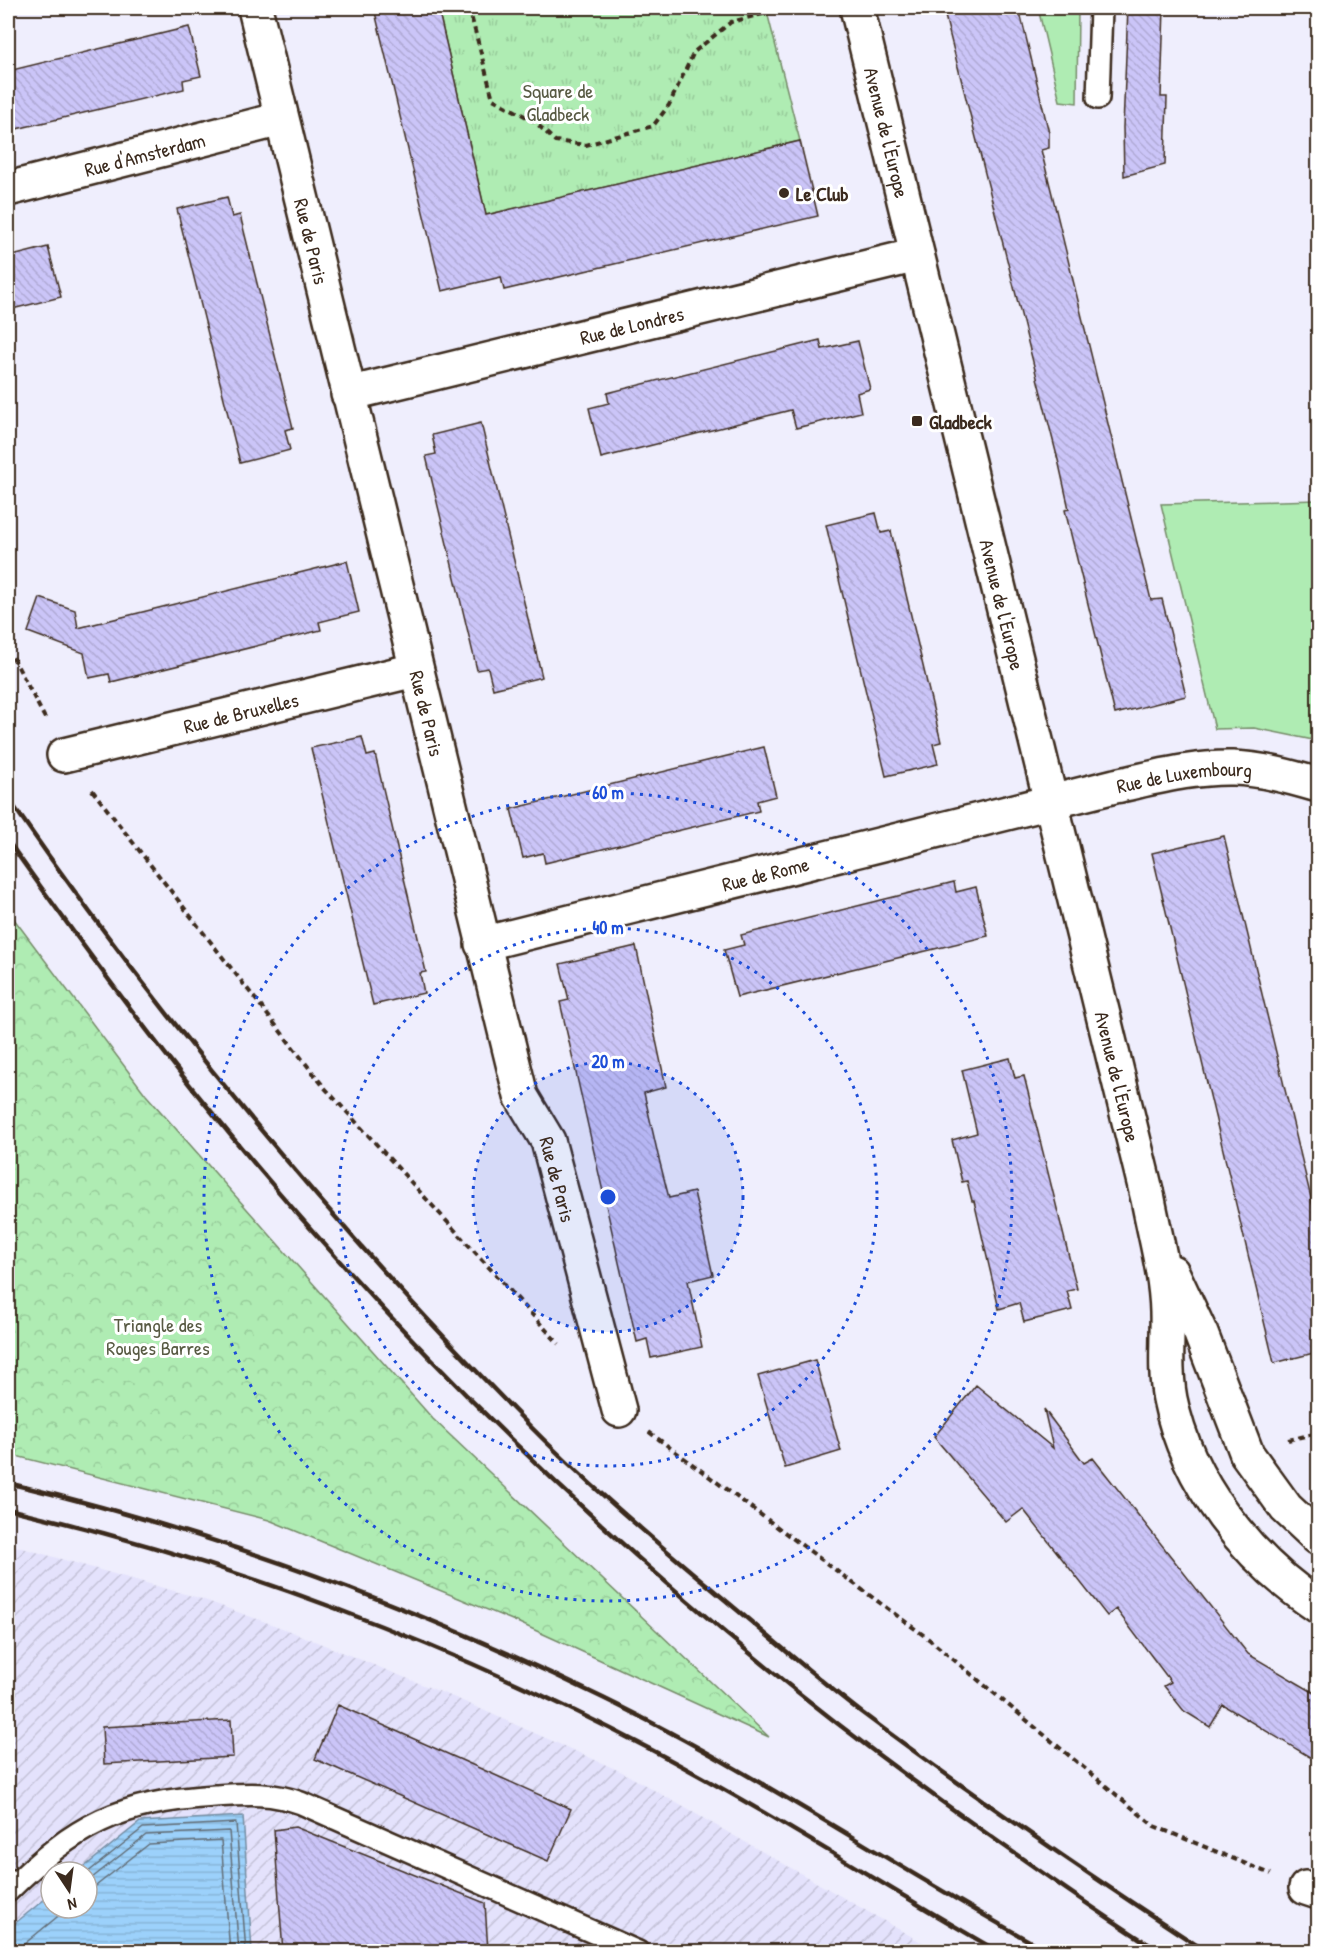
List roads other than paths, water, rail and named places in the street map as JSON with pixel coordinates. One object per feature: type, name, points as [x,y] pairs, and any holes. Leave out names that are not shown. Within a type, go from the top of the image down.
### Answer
[{"type":"street","name":"Rue de Paris","points":[[255,8],[521,1096],[548,1141],[619,1410]]},
{"type":"street","name":"Avenue de l'Europe","points":[[857,8],[1148,1199],[1167,1310],[1166,1368],[1170,1398],[1190,1459],[1210,1495],[1232,1527],[1294,1590],[1318,1606]]},
{"type":"street","name":"Rue d'Amsterdam","points":[[8,189],[281,119]]},
{"type":"street","name":"Rue de Londres","points":[[348,394],[917,255]]},
{"type":"street","name":"Rue de Bruxelles","points":[[64,754],[415,670]]},
{"type":"street","name":"Rue de Luxembourg","points":[[1050,803],[1115,786],[1208,769],[1235,768],[1275,773],[1318,785]]},
{"type":"street","name":"Rue de Rome","points":[[482,944],[1050,803]]},
{"type":"street","name":"Avenue de l'Europe","points":[[1148,1199],[1182,1298],[1201,1334],[1247,1454],[1286,1508],[1318,1538]]},
{"type":"lane","points":[[1098,98],[1101,8]]},
{"type":"lane","points":[[8,1891],[51,1850],[73,1834],[123,1810],[174,1798],[264,1793],[301,1803],[638,1952]]},
{"type":"water","points":[[243,1816],[252,1951],[8,1951],[8,1929],[39,1904],[39,1920],[99,1920],[99,1860],[93,1860],[140,1822]]},
{"type":"railway","points":[[8,798],[127,962],[252,1120],[384,1272],[546,1442],[668,1552],[861,1712],[1032,1835],[1207,1952]]},
{"type":"railway","points":[[8,841],[77,937],[197,1094],[284,1198],[374,1299],[468,1397],[666,1582],[770,1669],[876,1753],[986,1833],[1116,1924],[1161,1952]]},
{"type":"railway","points":[[8,1483],[85,1502],[236,1548],[385,1602],[531,1664],[603,1698],[717,1758],[1049,1952]]},
{"type":"railway","points":[[8,1509],[173,1553],[254,1579],[335,1608],[494,1674],[572,1710],[693,1772],[999,1952]]},
{"type":"place","name":"Le Club","points":[[784,193]]},
{"type":"place","name":"Gladbeck","points":[[917,421]]},
{"type":"park label","name":"Square de Gladbeck","points":[[558,102]]},
{"type":"park label","name":"Triangle des Rouges Barres","points":[[158,1336]]}]
